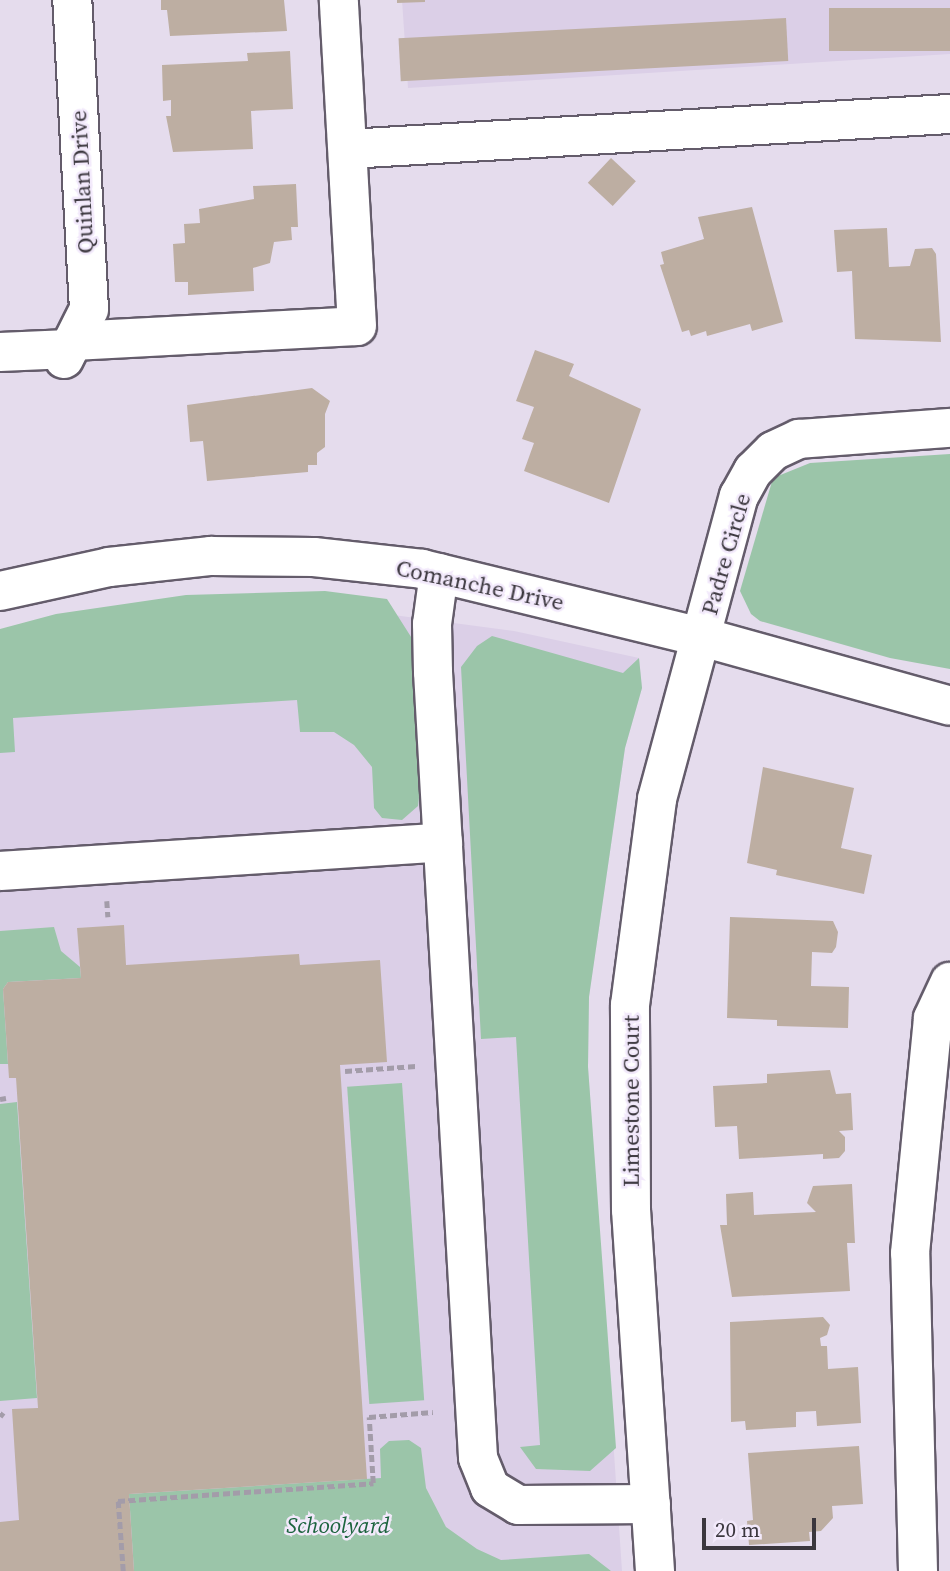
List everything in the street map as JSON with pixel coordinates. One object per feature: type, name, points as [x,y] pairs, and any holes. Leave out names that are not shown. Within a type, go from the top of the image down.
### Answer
[{"type":"street","name":"Quinlan Drive","points":[[68,349],[89,309],[72,0]]},
{"type":"street","points":[[0,352],[358,326],[339,0]]},
{"type":"street","points":[[348,149],[950,114]]},
{"type":"street","name":"Padre Circle","points":[[702,637],[740,496],[753,471],[773,451],[799,439],[826,435],[950,428]]},
{"type":"street","name":"Comanche Drive","points":[[0,591],[109,567],[211,556],[314,557],[439,573],[702,637],[950,706]]},
{"type":"street","points":[[439,573],[432,624],[482,1474],[490,1489],[518,1505],[651,1504]]},
{"type":"street","name":"Limestone Court","points":[[655,1571],[631,1210],[631,1005],[657,799],[702,637]]},
{"type":"street","points":[[0,871],[443,842]]},
{"type":"street","points":[[918,1571],[910,1253],[933,1018],[950,982]]},
{"type":"path","points":[[345,1071],[428,1065]]},
{"type":"path","points":[[123,1571],[118,1501],[373,1483],[369,1417],[433,1412]]},
{"type":"shaded area","points":[[402,0],[950,0],[950,54],[408,88]]},
{"type":"shaded area","points":[[303,603],[514,631],[639,658],[642,688],[625,748],[589,997],[588,1067],[622,1571],[0,1571],[0,640]]},
{"type":"green space","points":[[950,454],[950,669],[890,658],[760,621],[751,614],[740,591],[773,478],[810,463]]},
{"type":"green space","points":[[325,591],[387,599],[413,640],[421,781],[418,806],[402,820],[382,818],[374,808],[372,767],[354,745],[334,732],[300,732],[297,700],[13,718],[15,752],[0,753],[0,629],[56,614],[186,595]]},
{"type":"green space","points":[[492,636],[623,673],[639,658],[642,688],[625,748],[589,997],[588,1067],[616,1448],[590,1471],[536,1469],[520,1447],[540,1445],[516,1037],[481,1039],[461,667],[477,646]]},
{"type":"green space","points":[[54,927],[61,951],[80,967],[81,978],[8,982],[3,989],[8,1064],[0,1064],[0,931]]},
{"type":"green space","points":[[402,1083],[424,1400],[369,1404],[347,1087]]},
{"type":"green space","points":[[17,1102],[37,1398],[0,1401],[0,1104]]},
{"type":"green space","name":"Schoolyard","points":[[409,1440],[421,1448],[426,1488],[446,1527],[477,1549],[501,1560],[589,1554],[611,1571],[134,1571],[129,1494],[381,1478],[380,1449],[389,1441]]},
{"type":"building","points":[[161,0],[284,0],[287,31],[170,36],[167,10],[161,10]]},
{"type":"building","points":[[397,0],[425,0],[425,2],[397,3]]},
{"type":"building","points":[[829,8],[950,8],[950,51],[829,51]]},
{"type":"building","points":[[786,18],[788,61],[401,81],[399,38]]},
{"type":"building","points":[[290,51],[293,109],[251,111],[253,149],[173,152],[166,116],[171,116],[171,100],[163,101],[162,65],[248,61],[247,53]]},
{"type":"building","points":[[611,158],[636,181],[613,206],[588,183]]},
{"type":"building","points":[[296,184],[298,227],[291,227],[292,240],[274,242],[270,263],[253,268],[254,291],[188,295],[188,282],[175,282],[173,244],[185,243],[184,224],[200,223],[199,209],[254,199],[253,186]]},
{"type":"building","points":[[752,207],[783,322],[752,331],[750,324],[707,336],[706,331],[691,336],[689,330],[682,332],[660,265],[664,264],[661,252],[704,239],[698,217]]},
{"type":"building","points":[[887,228],[889,267],[910,266],[915,249],[932,248],[936,254],[941,342],[855,339],[852,271],[837,272],[834,230]]},
{"type":"building","points":[[535,350],[574,364],[569,376],[641,409],[609,503],[524,471],[534,443],[522,439],[534,407],[516,401]]},
{"type":"building","points":[[312,388],[330,401],[325,414],[325,447],[317,453],[317,465],[308,465],[308,472],[207,481],[203,441],[190,442],[187,405]]},
{"type":"building","points":[[763,767],[854,788],[841,848],[872,855],[864,894],[776,875],[777,870],[747,863]]},
{"type":"building","points":[[730,917],[833,921],[838,932],[836,947],[832,953],[812,952],[811,986],[849,987],[848,1028],[777,1026],[777,1020],[727,1018]]},
{"type":"building","points":[[124,925],[126,965],[299,954],[300,965],[380,960],[387,1062],[340,1065],[367,1479],[129,1494],[134,1571],[0,1571],[0,1522],[19,1520],[12,1409],[38,1408],[16,1078],[9,1078],[3,989],[8,982],[81,978],[77,928]]},
{"type":"building","points":[[830,1070],[836,1094],[851,1093],[853,1130],[839,1131],[845,1137],[845,1151],[839,1158],[823,1159],[823,1154],[739,1159],[737,1126],[715,1127],[713,1086],[767,1083],[767,1074]]},
{"type":"building","points":[[852,1184],[855,1243],[847,1243],[850,1291],[732,1297],[720,1225],[727,1225],[726,1194],[753,1192],[754,1215],[816,1212],[807,1203],[813,1186]]},
{"type":"building","points":[[823,1317],[830,1325],[827,1335],[820,1338],[821,1346],[827,1346],[828,1369],[858,1367],[861,1423],[817,1426],[816,1411],[796,1412],[796,1427],[746,1430],[745,1421],[731,1422],[730,1322]]},
{"type":"building","points":[[859,1446],[863,1504],[832,1506],[833,1518],[821,1531],[809,1532],[810,1541],[749,1545],[747,1521],[753,1520],[748,1453]]}]
